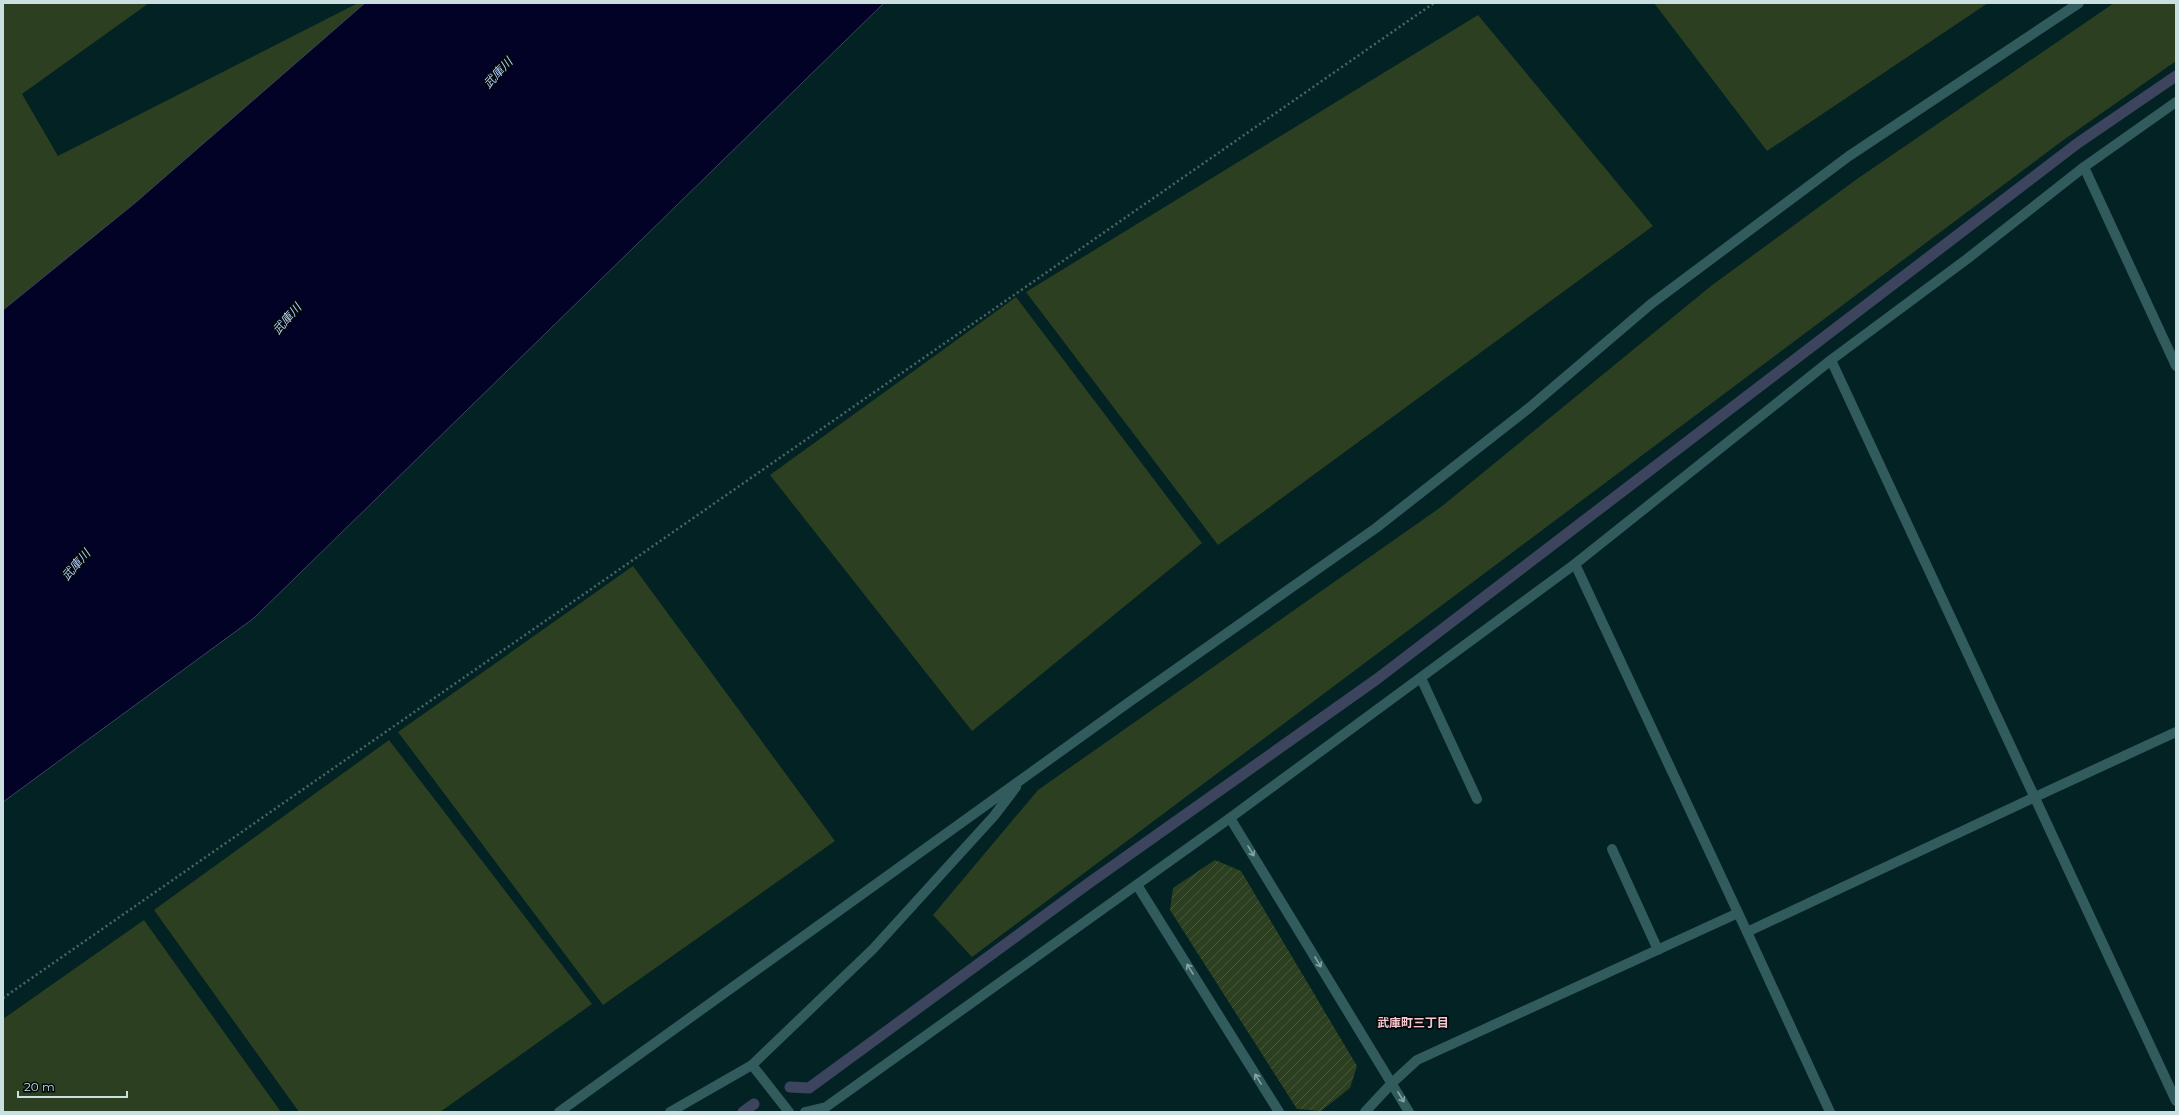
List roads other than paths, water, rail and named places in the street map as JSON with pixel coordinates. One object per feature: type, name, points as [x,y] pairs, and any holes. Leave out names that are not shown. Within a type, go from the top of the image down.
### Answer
[{"type":"street","points":[[559,1112],[1024,778],[1376,528],[1529,408],[1651,304],[1849,156],[2079,3]]},
{"type":"street","points":[[805,1112],[826,1107],[1230,818],[1421,678],[1575,564],[1831,360],[1967,259],[2084,167],[2176,102]]},
{"type":"street","points":[[2084,167],[2175,359]]},
{"type":"street","points":[[1831,360],[2176,1101]]},
{"type":"street","points":[[1575,564],[1830,1112]]},
{"type":"street","points":[[1421,678],[1477,799]]},
{"type":"street","points":[[1747,932],[2035,796],[2176,732]]},
{"type":"street","points":[[670,1112],[752,1064],[873,949],[994,816],[1024,778]]},
{"type":"street","points":[[1230,818],[1409,1112]]},
{"type":"street","points":[[1612,849],[1658,950]]},
{"type":"street","points":[[1137,885],[1279,1112]]},
{"type":"street","points":[[1365,1112],[1392,1083],[1417,1060],[1738,913]]},
{"type":"street","points":[[752,1064],[789,1112]]},
{"type":"water","name":"武庫川","points":[[365,3],[884,3],[254,618],[3,802],[3,310],[135,203]]},
{"type":"waterway","points":[[790,1087],[809,1088],[1089,883],[1377,679],[2078,143],[2176,76]]},
{"type":"waterway","points":[[743,1112],[754,1104]]},
{"type":"district","name":"武庫町三丁目","points":[[1413,1023]]}]
